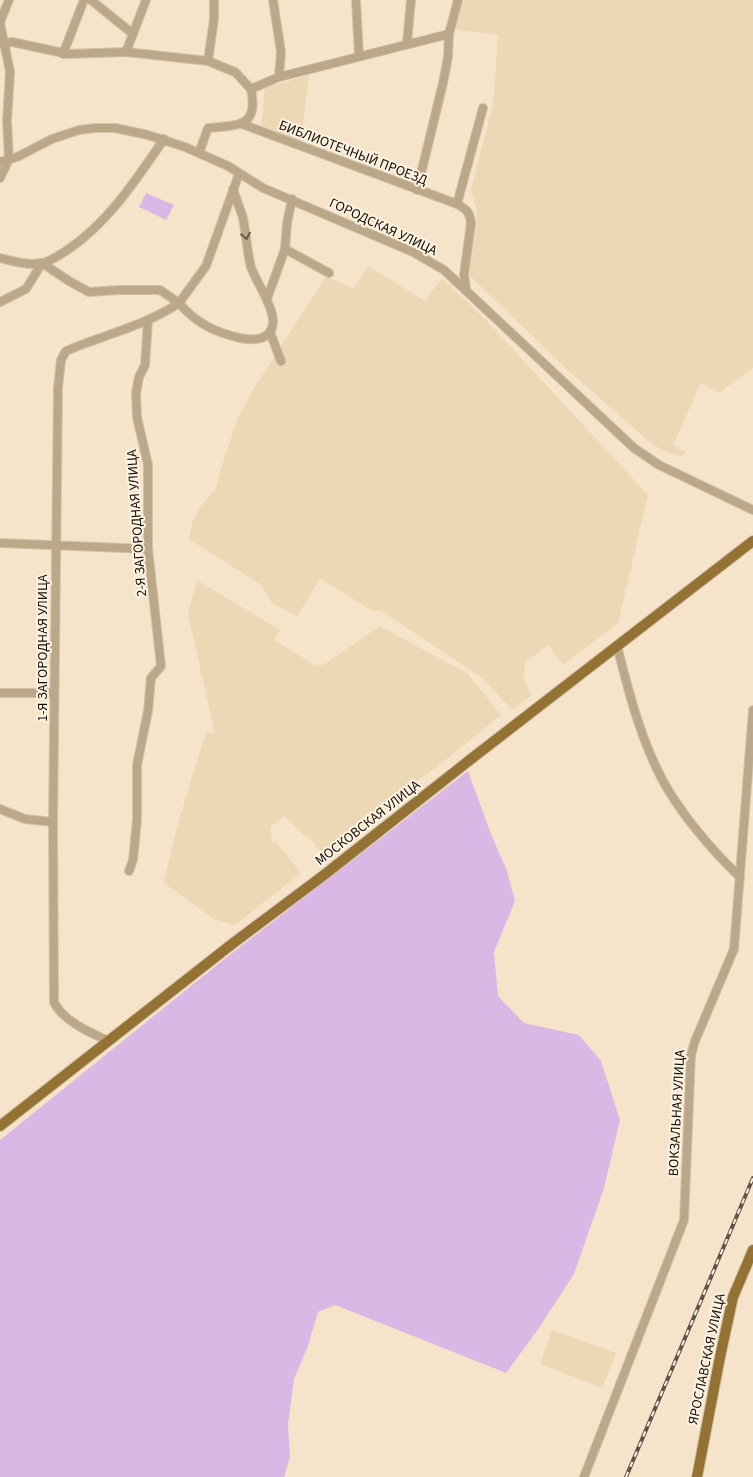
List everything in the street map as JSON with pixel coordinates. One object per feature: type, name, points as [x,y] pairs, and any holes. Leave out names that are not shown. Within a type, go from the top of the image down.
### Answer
[{"type":"main road","name":"МОСКОВСКАЯ УЛИЦА","points":[[0,1126],[232,944],[324,875],[490,743],[753,541]]},
{"type":"main road","name":"ЯРОСЛАВСКАЯ УЛИЦА","points":[[697,1477],[720,1357],[734,1297],[753,1250]]},
{"type":"street","points":[[0,178],[8,159],[7,121],[10,72],[1,42],[0,23],[9,0]]},
{"type":"street","points":[[63,54],[84,0]]},
{"type":"street","points":[[91,0],[133,34]]},
{"type":"street","points":[[126,52],[146,0]]},
{"type":"street","points":[[208,61],[214,19],[214,0]]},
{"type":"street","points":[[273,0],[281,52],[279,77]]},
{"type":"street","points":[[356,0],[359,56]]},
{"type":"street","points":[[407,43],[411,0]]},
{"type":"street","points":[[417,190],[443,83],[448,57],[449,34],[458,0]]},
{"type":"street","points":[[251,89],[279,77],[407,43],[449,34]]},
{"type":"street","points":[[1,42],[12,42],[63,54],[80,55],[126,52],[208,61],[235,72],[251,89],[253,107],[250,117],[242,124],[208,128],[199,153]]},
{"type":"street","points":[[466,289],[464,275],[471,223],[467,210],[457,204],[483,108]]},
{"type":"street","name":"БИБЛИОТЕЧНЫЙ ПРОЕЗД","points":[[242,124],[457,204]]},
{"type":"street","name":"ГОРОДСКАЯ УЛИЦА","points":[[0,162],[52,139],[79,130],[115,128],[164,139],[228,166],[263,188],[414,252],[444,270],[634,448],[659,465],[753,510]]},
{"type":"street","points":[[0,258],[42,263],[56,257],[77,243],[92,230],[133,186],[164,139]]},
{"type":"street","points":[[179,303],[206,266],[239,174]]},
{"type":"street","points":[[42,263],[89,292],[160,290],[179,303],[197,321],[219,331],[250,340],[263,338],[270,332],[274,321],[267,299],[252,268],[242,216],[233,189]]},
{"type":"street","points":[[267,299],[285,249],[287,223],[292,199]]},
{"type":"street","points":[[285,249],[329,273]]},
{"type":"street","points":[[0,302],[26,289],[42,263]]},
{"type":"street","name":"1-Я ЗАГОРОДНАЯ УЛИЦА","points":[[109,1041],[75,1024],[54,1002],[53,822],[58,388],[61,360],[66,351],[148,320],[179,303]]},
{"type":"street","name":"2-Я ЗАГОРОДНАЯ УЛИЦА","points":[[129,871],[137,820],[137,765],[148,711],[151,678],[161,666],[148,549],[148,465],[137,417],[136,393],[139,377],[145,365],[148,320]]},
{"type":"street","points":[[270,332],[281,361]]},
{"type":"street","points":[[0,543],[148,549]]},
{"type":"street","points":[[617,646],[628,689],[657,770],[676,801],[726,864],[740,877]]},
{"type":"street","points":[[0,693],[54,693]]},
{"type":"street","name":"ВОКЗАЛЬНАЯ УЛИЦА","points":[[584,1477],[684,1220],[692,1048],[734,949],[753,710]]},
{"type":"street","points":[[0,809],[25,819],[53,822]]},
{"type":"shaded area","points":[[460,0],[753,0],[753,368],[719,393],[701,383],[673,445],[686,452],[680,457],[653,445],[562,365],[469,275],[477,211],[471,190],[493,104],[498,35],[453,29]]},
{"type":"shaded area","points":[[309,75],[301,143],[261,128],[265,88]]},
{"type":"shaded area","points":[[146,193],[174,205],[166,220],[139,207]]},
{"type":"shaded area","points":[[368,266],[425,301],[442,278],[485,319],[648,495],[618,623],[563,665],[548,645],[526,662],[523,675],[532,695],[512,710],[481,677],[380,610],[373,611],[320,579],[297,616],[272,603],[261,585],[189,539],[192,522],[201,506],[216,488],[238,417],[254,388],[326,277],[354,288]]},
{"type":"shaded area","points":[[198,581],[280,630],[274,640],[315,665],[323,665],[380,626],[468,674],[501,715],[434,769],[385,804],[386,806],[361,824],[362,826],[323,855],[309,836],[306,837],[285,816],[270,827],[271,842],[276,842],[301,873],[235,925],[214,919],[164,883],[176,830],[206,732],[215,733],[188,614],[196,582]]},
{"type":"shaded area","points":[[468,771],[507,871],[515,901],[494,952],[498,996],[524,1023],[579,1035],[601,1061],[620,1120],[604,1188],[574,1274],[539,1328],[506,1373],[335,1305],[318,1312],[308,1346],[294,1379],[288,1424],[290,1457],[284,1477],[0,1477],[0,1140],[222,961]]},
{"type":"shaded area","points":[[552,1330],[616,1353],[602,1388],[540,1364]]},
{"type":"railway","points":[[626,1477],[753,1178]]}]
